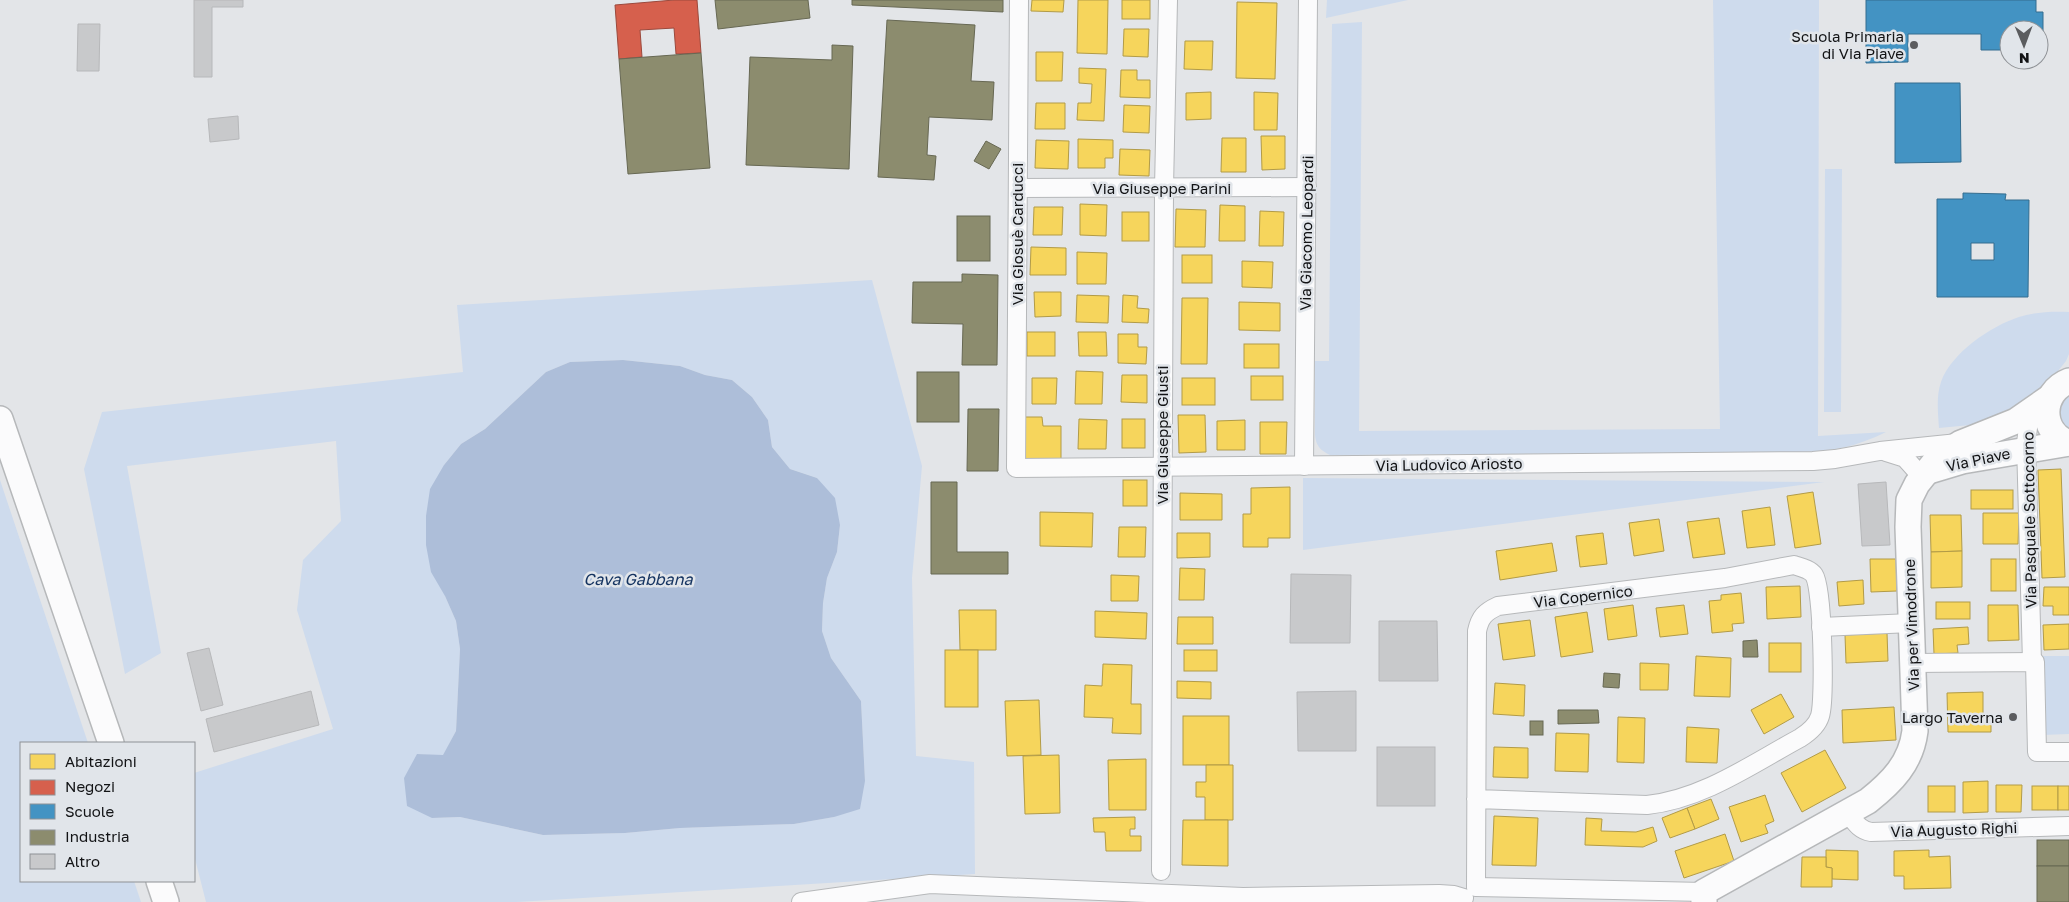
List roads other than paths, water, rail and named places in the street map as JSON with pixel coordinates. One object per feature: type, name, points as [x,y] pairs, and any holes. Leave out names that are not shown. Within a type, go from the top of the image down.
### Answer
[{"type":"street","name":"Via Giosuè Carducci","points":[[1016,468],[1019,0]]},
{"type":"street","name":"Via Giuseppe Giusti","points":[[1161,871],[1164,188],[1168,0]]},
{"type":"street","name":"Via Giacomo Leopardi","points":[[1304,466],[1308,0]]},
{"type":"street","name":"Via Giuseppe Parini","points":[[1018,188],[1307,187]]},
{"type":"street","name":"Via Piave","points":[[1922,477],[1937,459],[1960,443],[2000,429],[2057,389]]},
{"type":"street","name":"Via Piave","points":[[2057,389],[2046,410],[2048,422],[2054,433],[2069,443]]},
{"type":"street","name":"Via Pasquale Sottocorno","points":[[2032,662],[2026,450],[2029,420],[2057,389]]},
{"type":"street","points":[[0,419],[111,742]]},
{"type":"street","name":"Via Ludovico Ariosto","points":[[1016,468],[1819,460],[1880,451],[1960,443]]},
{"type":"street","name":"Via Piave","points":[[1922,477],[1936,468],[1962,461],[2069,443]]},
{"type":"street","name":"Via Ludovico Ariosto","points":[[1880,451],[1905,458],[1922,477]]},
{"type":"street","name":"Via per Vimodrone","points":[[1704,897],[1848,814],[1882,790],[1898,773],[1909,757],[1915,731],[1908,509],[1914,490],[1922,477]]},
{"type":"street","name":"Via Copernico","points":[[1468,896],[1476,799],[1477,631],[1480,619],[1488,610],[1498,606],[1725,578],[1794,565],[1804,568],[1814,575],[1818,588],[1821,627],[1823,705],[1820,719],[1810,731],[1800,738],[1709,788],[1661,804],[1647,806],[1476,799]]},
{"type":"street","points":[[1821,627],[1911,623]]},
{"type":"street","points":[[1913,663],[2035,662],[2037,752],[2069,752]]},
{"type":"street","name":"Via Augusto Righi","points":[[1848,814],[1864,831],[1871,832],[2069,826]]},
{"type":"street","points":[[159,882],[166,902]]},
{"type":"street","points":[[801,902],[930,884],[1243,897],[1440,894],[1468,896],[1704,897]]},
{"type":"water","name":"Cava Gabbana","points":[[623,360],[680,366],[705,375],[732,380],[752,397],[768,420],[772,447],[790,469],[817,478],[835,498],[840,525],[837,552],[827,578],[823,603],[822,631],[831,658],[861,701],[865,781],[860,809],[834,817],[794,824],[680,828],[625,833],[543,835],[460,817],[432,818],[407,806],[404,778],[417,754],[443,755],[456,731],[460,649],[456,621],[445,596],[431,572],[426,545],[426,516],[430,489],[444,465],[461,444],[485,429],[546,372],[570,362]]},
{"type":"place","name":"Scuola Primaria di Via Piave","points":[[1914,45]]},
{"type":"place","name":"Largo Taverna","points":[[2013,717]]}]
